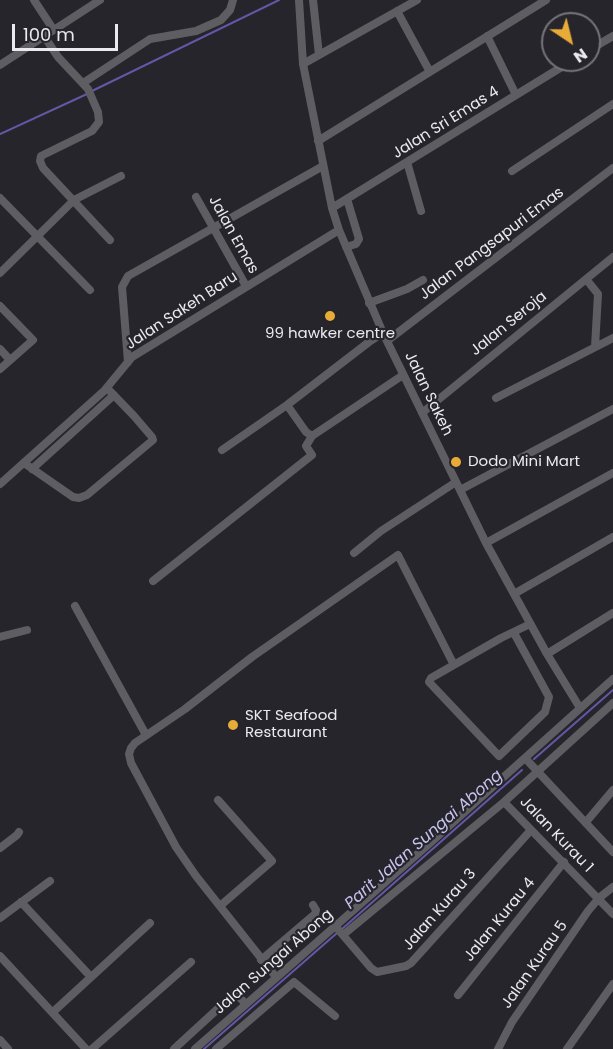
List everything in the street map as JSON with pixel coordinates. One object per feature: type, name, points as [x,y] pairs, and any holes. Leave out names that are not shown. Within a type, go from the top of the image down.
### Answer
[{"type":"street","points":[[34,0],[53,29]]},
{"type":"street","points":[[0,53],[3,63],[100,0]]},
{"type":"street","points":[[88,89],[150,39],[196,31],[221,20],[230,10],[232,0]]},
{"type":"street","name":"Jalan Sakeh","points":[[299,0],[303,64],[332,208],[339,230],[383,333],[486,543],[547,654],[580,708]]},
{"type":"street","points":[[313,0],[319,55]]},
{"type":"street","points":[[303,64],[417,0]]},
{"type":"street","points":[[318,141],[546,0]]},
{"type":"street","points":[[397,11],[430,72]]},
{"type":"street","points":[[44,36],[58,57],[88,89],[98,112],[99,122],[92,131],[41,156],[40,161],[43,168],[110,240]]},
{"type":"street","points":[[487,36],[516,95]]},
{"type":"street","name":"Jalan Sri Emas 4","points":[[332,208],[553,72]]},
{"type":"street","points":[[512,171],[613,104]]},
{"type":"street","points":[[407,162],[421,211]]},
{"type":"street","points":[[128,362],[122,287],[128,276],[323,166]]},
{"type":"street","name":"Jalan Pangsapuri Emas","points":[[387,341],[613,168]]},
{"type":"street","points":[[0,273],[74,200],[121,176]]},
{"type":"street","name":"Jalan Emas","points":[[196,197],[246,286]]},
{"type":"street","points":[[0,198],[90,290]]},
{"type":"street","points":[[346,247],[356,244],[359,239],[347,199]]},
{"type":"street","name":"Jalan Sakeh Baru","points":[[0,484],[107,388],[128,362],[143,349],[339,230]]},
{"type":"street","name":"Jalan Seroja","points":[[422,413],[613,257]]},
{"type":"street","points":[[369,303],[407,289],[423,279]]},
{"type":"street","points":[[586,279],[598,294],[595,347]]},
{"type":"street","points":[[0,306],[33,340],[0,369]]},
{"type":"street","points":[[222,450],[287,405],[383,333]]},
{"type":"street","points":[[496,398],[613,338]]},
{"type":"street","points":[[0,349],[10,360]]},
{"type":"street","points":[[153,581],[312,456],[306,446],[312,436],[403,375]]},
{"type":"street","points":[[24,463],[74,497],[80,498],[87,495],[153,440],[107,388]]},
{"type":"street","points":[[32,469],[114,395]]},
{"type":"street","points":[[287,405],[306,432],[312,436]]},
{"type":"street","points":[[354,553],[381,531],[458,486],[613,409]]},
{"type":"street","points":[[486,543],[613,472]]},
{"type":"street","points":[[514,594],[613,537]]},
{"type":"street","points":[[276,977],[177,847],[131,763],[129,754],[131,748],[252,657],[398,555],[454,665]]},
{"type":"street","points":[[75,606],[146,735]]},
{"type":"street","points":[[547,654],[613,613]]},
{"type":"street","points":[[513,633],[549,697],[545,712],[499,756],[429,682],[431,678],[454,665],[513,633],[530,624]]},
{"type":"street","points":[[0,637],[27,630]]},
{"type":"street","name":"Jalan Sungai Abong","points":[[195,1049],[276,977],[336,927],[385,892],[463,825],[525,758],[613,679]]},
{"type":"street","points":[[343,935],[370,904],[397,880],[463,825],[504,802],[613,703]]},
{"type":"street","points":[[525,758],[613,852]]},
{"type":"street","points":[[586,822],[613,790]]},
{"type":"street","points":[[218,800],[272,861],[220,906]]},
{"type":"street","name":"Jalan Kurau 1","points":[[504,802],[613,914]]},
{"type":"street","name":"Jalan Kurau 3","points":[[336,927],[377,972],[411,963],[531,830]]},
{"type":"street","points":[[0,848],[19,832]]},
{"type":"street","name":"Jalan Kurau 4","points":[[458,995],[564,862]]},
{"type":"street","points":[[0,918],[50,881]]},
{"type":"street","name":"Jalan Kurau 5","points":[[498,1049],[512,1022],[599,898],[613,887]]},
{"type":"street","points":[[21,902],[91,977]]},
{"type":"street","points":[[261,960],[315,914],[316,910],[313,905]]},
{"type":"street","points":[[53,1012],[150,923]]},
{"type":"street","points":[[0,956],[86,1049]]},
{"type":"street","points":[[92,1049],[191,962]]},
{"type":"street","points":[[216,1049],[294,982],[336,1016]]},
{"type":"street","points":[[567,1049],[613,984]]},
{"type":"street","points":[[174,1049],[236,993],[246,1004]]},
{"type":"street","points":[[0,1040],[8,1049]]},
{"type":"waterway","points":[[92,91],[279,0]]},
{"type":"waterway","points":[[0,134],[87,94]]},
{"type":"waterway","name":"Parit Jalan Sungai Abong","points":[[534,759],[613,690]]},
{"type":"waterway","name":"Parit Jalan Sungai Abong","points":[[342,929],[522,770]]},
{"type":"waterway","name":"Parit Jalan Sungai Abong","points":[[204,1049],[337,933]]},
{"type":"place","name":"99 hawker centre","points":[[330,316]]},
{"type":"place","name":"Dodo Mini Mart","points":[[456,462]]},
{"type":"place","name":"SKT Seafood Restaurant","points":[[233,725]]}]
